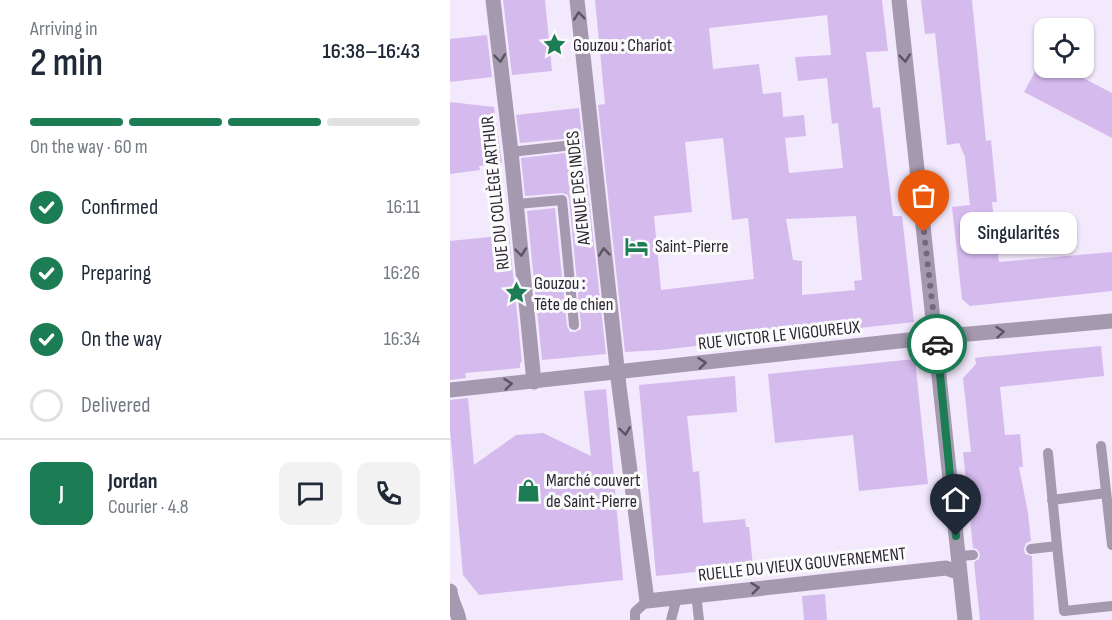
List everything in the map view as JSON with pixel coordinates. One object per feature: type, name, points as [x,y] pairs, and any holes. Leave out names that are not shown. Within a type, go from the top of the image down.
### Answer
[{"type":"street","name":"RUE DU COLLÈGE ARTHUR","points":[[493,0],[517,204],[534,382]]},
{"type":"street","name":"AVENUE DES INDES","points":[[577,0],[618,373],[647,600]]},
{"type":"street","points":[[899,0],[936,338],[966,555],[960,573],[965,620]]},
{"type":"street","name":"RUE VICTOR LE VIGOUREUX","points":[[450,390],[1112,321]]},
{"type":"street","name":"RUELLE DU VIEUX GOUVERNEMENT","points":[[647,600],[946,568],[960,573]]},
{"type":"lane","points":[[511,152],[573,145]]},
{"type":"lane","points":[[517,204],[562,200],[574,325]]},
{"type":"lane","points":[[1101,447],[1112,545]]},
{"type":"lane","points":[[1048,453],[1064,611],[1112,606]]},
{"type":"lane","points":[[1052,500],[1106,494]]},
{"type":"lane","points":[[1031,549],[1057,546]]},
{"type":"lane","points":[[696,594],[699,620]]},
{"type":"lane","points":[[671,620],[677,597]]},
{"type":"lane","points":[[635,620],[635,612],[647,600]]},
{"type":"building","points":[[503,0],[545,0],[552,71],[512,75]]},
{"type":"building","points":[[595,0],[882,0],[888,51],[866,52],[873,108],[880,107],[893,216],[902,216],[914,322],[625,352],[598,105],[605,104]],"holes":[[[827,15],[831,55],[795,57],[798,81],[827,78],[832,124],[838,123],[843,168],[789,173],[785,138],[806,136],[804,115],[783,117],[781,92],[763,94],[759,64],[713,69],[709,28]],[[723,138],[732,220],[748,218],[754,279],[661,290],[654,216],[692,212],[685,142]],[[856,216],[862,280],[854,281],[855,290],[802,295],[802,261],[793,260],[786,219]]]},
{"type":"building","points":[[921,0],[972,0],[986,141],[991,140],[997,202],[992,202],[999,262],[1112,252],[1112,291],[970,306],[962,299],[952,207],[970,205],[965,157],[959,143],[947,145],[935,33],[925,34]]},
{"type":"building","points":[[487,35],[492,77],[450,82],[450,39]]},
{"type":"building","points":[[1034,74],[1034,78],[1083,78],[1112,93],[1112,138],[1024,92]]},
{"type":"building","points":[[450,102],[494,107],[502,163],[479,166],[480,170],[450,174]]},
{"type":"building","points":[[579,108],[606,354],[542,360],[527,211],[555,208],[567,326],[570,332],[575,332],[581,329],[581,324],[569,199],[568,195],[562,193],[525,196],[521,158],[574,152],[578,151],[580,145],[579,140],[572,138],[520,143],[516,115]]},
{"type":"building","points":[[509,235],[522,362],[520,368],[465,373],[466,378],[450,380],[450,241]]},
{"type":"building","points":[[1101,346],[1104,376],[1000,387],[1005,435],[1020,434],[1023,467],[1019,467],[1031,541],[1026,543],[1024,549],[1025,554],[1032,556],[1034,620],[980,620],[974,562],[979,559],[980,554],[977,549],[973,548],[963,452],[971,452],[963,378],[976,364],[975,358]]},
{"type":"building","points":[[915,359],[928,484],[859,491],[853,435],[775,443],[768,374]]},
{"type":"building","points":[[735,376],[737,412],[687,416],[693,472],[699,471],[703,523],[745,519],[746,527],[749,527],[753,566],[656,576],[639,385]]},
{"type":"building","points":[[606,389],[623,580],[479,595],[463,575],[450,430],[450,400],[468,398],[474,465],[516,435],[543,433],[591,456],[584,391]]},
{"type":"building","points":[[825,594],[827,620],[804,620],[802,596]]},
{"type":"way so far","points":[[924,232],[937,344]]},
{"type":"place","name":"Gouzou : Chariot","points":[[555,45]]},
{"type":"place","name":"Singularités","points":[[924,232]]},
{"type":"place","name":"Saint-Pierre","points":[[637,246]]},
{"type":"place","name":"Gouzou : Tête de chien","points":[[516,293]]},
{"type":"place","name":"Marché couvert de Saint-Pierre","points":[[528,490]]},
{"type":"route","points":[[937,344],[956,536]]}]
